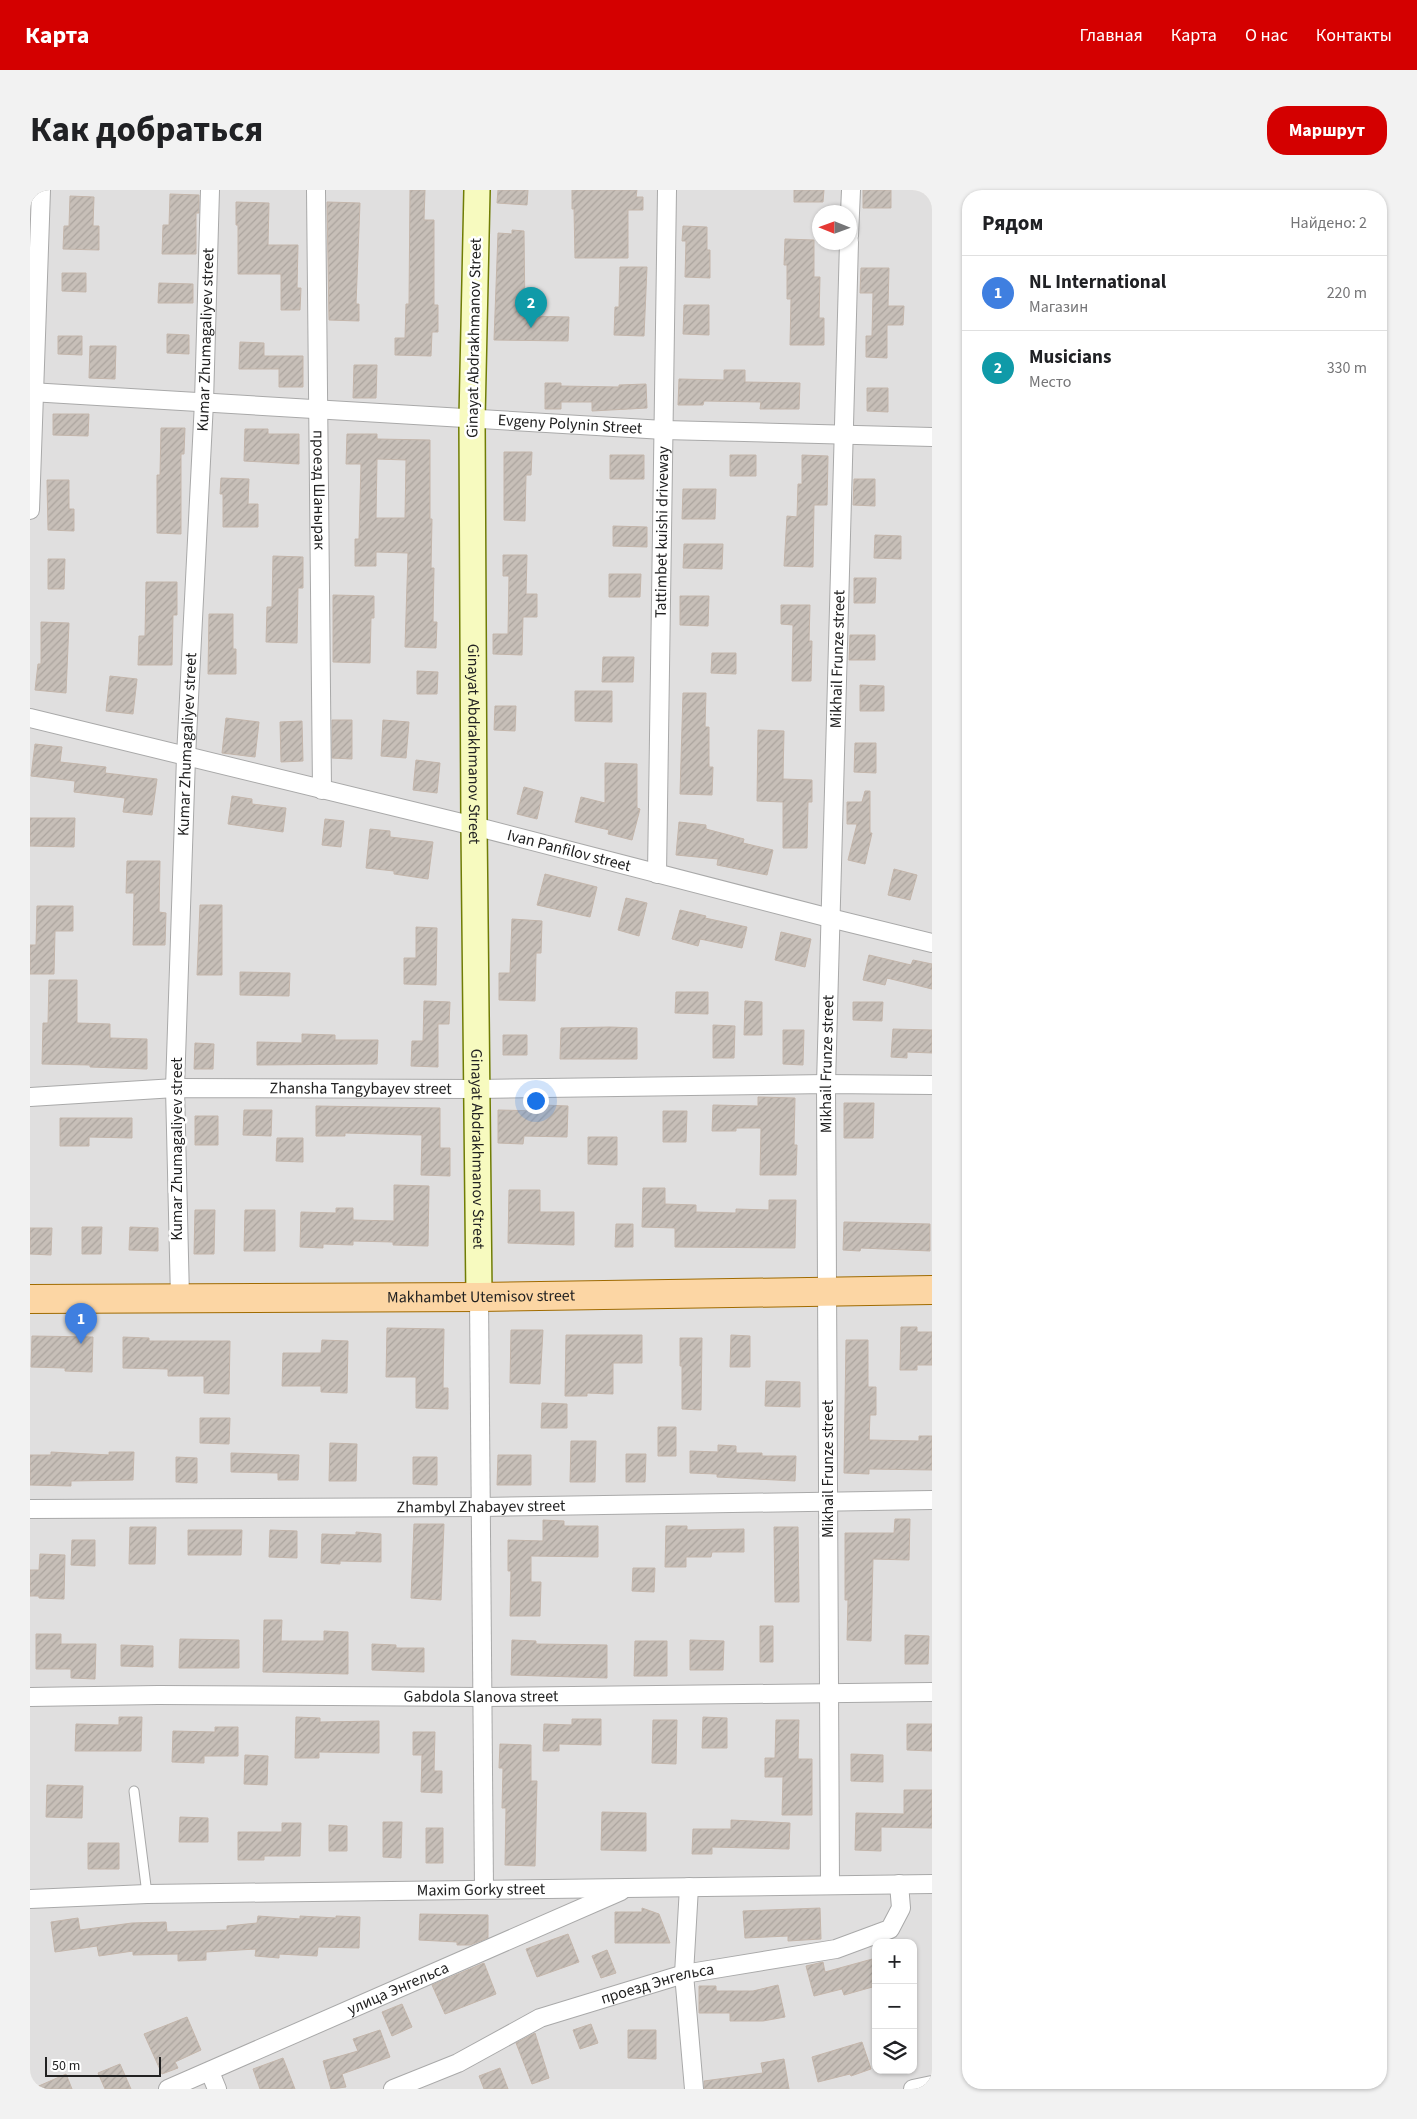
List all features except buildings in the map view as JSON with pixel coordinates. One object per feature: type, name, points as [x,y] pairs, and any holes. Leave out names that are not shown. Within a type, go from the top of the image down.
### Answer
[{"type":"main road","name":"Makhambet Utemisov street","points":[[30,1299],[479,1297],[932,1290]]},
{"type":"street","points":[[30,510],[32,392],[41,190]]},
{"type":"street","name":"Kumar Zhumagaliyev street","points":[[180,1298],[175,1088],[186,757],[204,402],[210,190]]},
{"type":"street","name":"проезд Шанырак","points":[[316,190],[322,790]]},
{"type":"street","name":"Ginayat Abdrakhmanov Street","points":[[477,190],[472,418],[479,1297]]},
{"type":"street","name":"Tattimbet kuishi driveway","points":[[657,874],[667,190]]},
{"type":"street","points":[[851,190],[851,205]]},
{"type":"street","name":"Mikhail Frunze street","points":[[830,1885],[826,1084],[849,250]]},
{"type":"street","name":"Evgeny Polynin Street","points":[[32,392],[664,430],[932,437]]},
{"type":"street","name":"Ivan Panfilov street","points":[[30,718],[474,826],[932,943]]},
{"type":"street","name":"Zhansha Tangybayev street","points":[[30,1097],[175,1088],[932,1085]]},
{"type":"street","points":[[479,1297],[484,1890]]},
{"type":"street","name":"Zhambyl Zhabayev street","points":[[30,1509],[481,1508],[932,1500]]},
{"type":"street","name":"Gabdola Slanova street","points":[[30,1697],[158,1695],[483,1697],[932,1692]]},
{"type":"street","name":"проезд Энгельса","points":[[393,2089],[458,2064],[540,2018],[684,1974],[836,1949],[890,1929],[901,1908],[899,1884]]},
{"type":"street","name":"Maxim Gorky street","points":[[30,1899],[146,1894],[932,1884]]},
{"type":"street","points":[[689,1887],[684,1974],[694,2089]]},
{"type":"street","name":"улица Энгельса","points":[[168,2089],[629,1888]]},
{"type":"street","points":[[210,2072],[217,2089]]},
{"type":"street","points":[[913,2089],[932,2084]]},
{"type":"lane","points":[[134,1791],[146,1894]]},
{"type":"shaded area","points":[[30,190],[932,190],[932,2089],[30,2089]]},
{"type":"place","name":"Musicians","points":[[531,328]]},
{"type":"place","name":"NL International","points":[[81,1344]]}]
